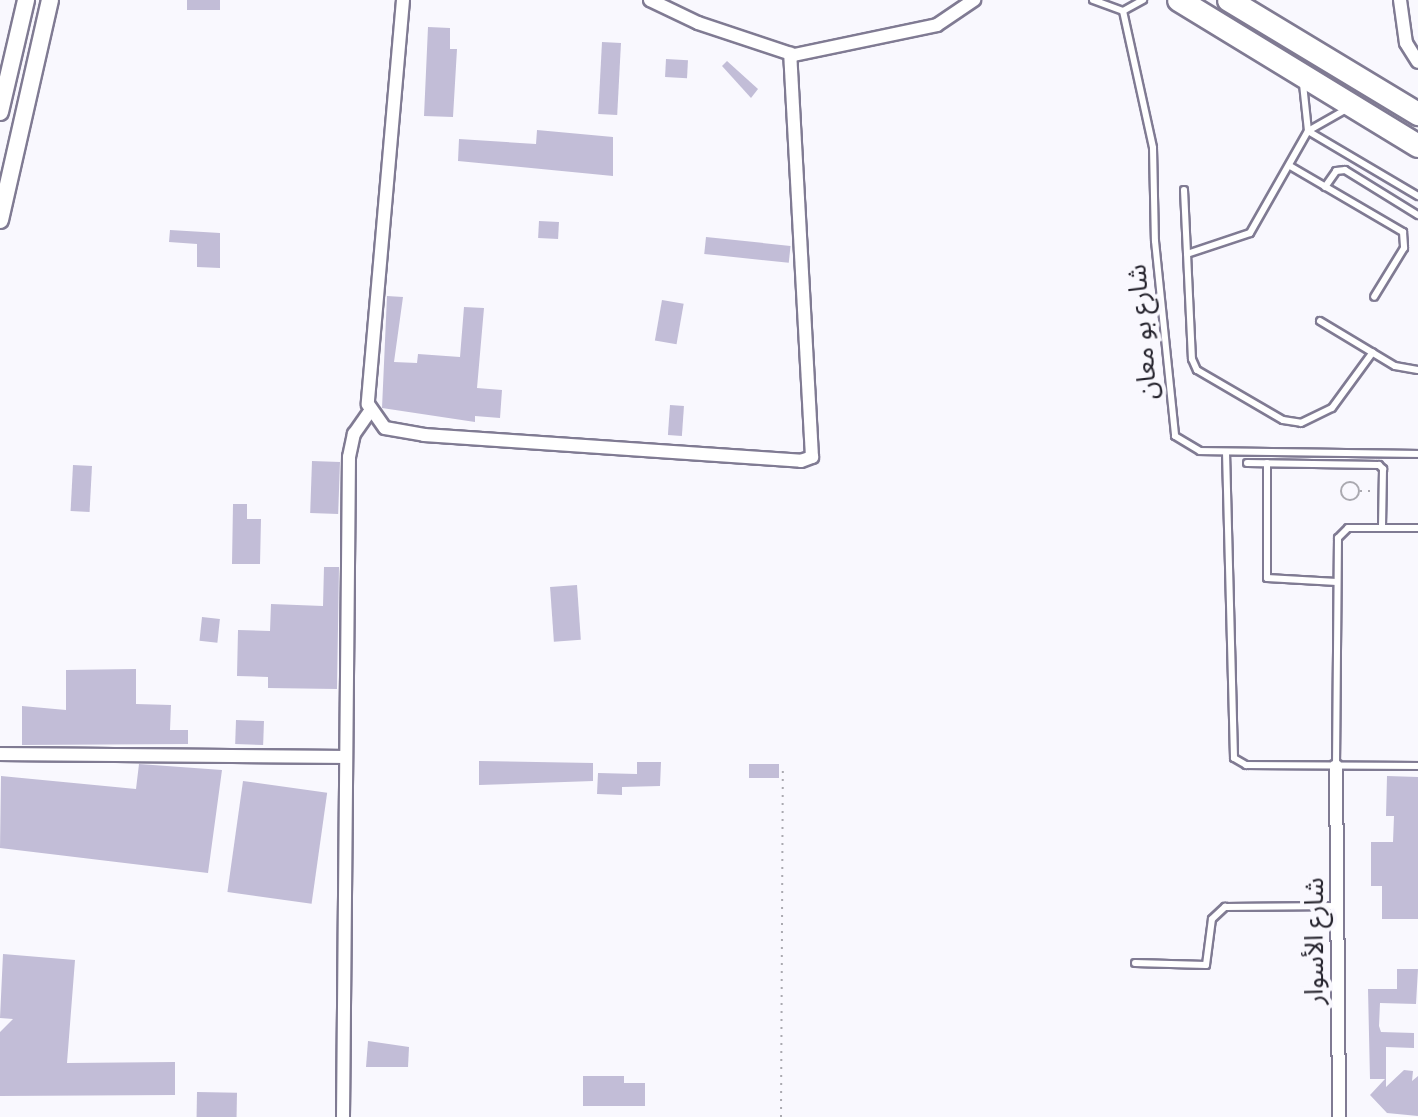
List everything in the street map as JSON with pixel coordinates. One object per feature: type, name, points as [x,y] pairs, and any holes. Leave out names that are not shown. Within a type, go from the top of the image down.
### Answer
[{"type":"highway","points":[[1179,0],[1418,146]]},
{"type":"highway","points":[[1235,2],[1418,114]]},
{"type":"main road","points":[[0,112],[26,0]]},
{"type":"main road","points":[[0,220],[50,0]]},
{"type":"street","points":[[343,1117],[343,757],[349,457],[354,434],[370,411],[403,0]]},
{"type":"street","points":[[650,0],[790,54],[937,25],[974,0]]},
{"type":"street","points":[[1400,0],[1406,43],[1418,62]]},
{"type":"street","points":[[370,411],[392,431],[448,438],[809,459],[815,450],[802,320],[790,54]]},
{"type":"street","points":[[0,754],[343,757]]},
{"type":"street","name":"شارع الأسوار","points":[[1336,766],[1339,1117]]},
{"type":"lane","points":[[1093,0],[1123,11],[1143,0]]},
{"type":"lane","name":"شارع بو معان","points":[[1123,11],[1153,148],[1153,217],[1172,429],[1190,449],[1418,454]]},
{"type":"lane","points":[[1301,76],[1308,131]]},
{"type":"lane","points":[[1187,254],[1250,233],[1308,131],[1352,107]]},
{"type":"lane","points":[[1308,131],[1418,196]]},
{"type":"lane","points":[[1290,166],[1406,237],[1404,248],[1374,297]]},
{"type":"lane","points":[[1325,187],[1342,170],[1418,215]]},
{"type":"lane","points":[[1184,190],[1194,367],[1283,420],[1301,423],[1324,416],[1373,352]]},
{"type":"lane","points":[[1320,321],[1404,370],[1418,370]]},
{"type":"lane","points":[[1226,452],[1234,758],[1246,765],[1418,766]]},
{"type":"lane","points":[[1247,463],[1379,465],[1383,491],[1382,528]]},
{"type":"lane","points":[[1267,463],[1264,574],[1271,580],[1337,582]]},
{"type":"lane","points":[[1336,766],[1337,582],[1342,532],[1418,528]]},
{"type":"lane","points":[[1135,963],[1206,965],[1212,919],[1225,907],[1337,906]]},
{"type":"path","points":[[1359,491],[1350,482],[1340,491],[1350,500],[1359,491],[1383,491]]},
{"type":"path","points":[[781,1117],[783,767]]},
{"type":"building","points":[[187,0],[220,0],[220,10],[187,10]]},
{"type":"building","points":[[428,27],[450,28],[450,49],[457,49],[453,117],[424,116]]},
{"type":"building","points":[[602,42],[621,43],[617,115],[598,114]]},
{"type":"building","points":[[666,59],[688,60],[687,78],[665,77]]},
{"type":"building","points":[[727,61],[758,89],[751,98],[722,66]]},
{"type":"building","points":[[537,130],[613,137],[613,176],[458,161],[459,139],[536,144]]},
{"type":"building","points":[[539,221],[559,222],[558,239],[538,238]]},
{"type":"building","points":[[170,230],[220,233],[220,268],[197,267],[197,244],[169,242]]},
{"type":"building","points":[[706,237],[791,246],[789,263],[704,254]]},
{"type":"building","points":[[387,296],[403,297],[394,362],[417,363],[418,354],[460,357],[464,307],[484,308],[477,388],[502,390],[500,418],[475,416],[475,422],[382,408]]},
{"type":"building","points":[[662,300],[684,304],[677,344],[655,340]]},
{"type":"building","points":[[670,405],[684,406],[682,436],[668,435]]},
{"type":"building","points":[[312,461],[340,462],[338,514],[310,513]]},
{"type":"building","points":[[73,465],[92,466],[90,512],[71,511]]},
{"type":"building","points":[[233,504],[247,504],[247,519],[261,519],[260,564],[232,564]]},
{"type":"building","points":[[324,567],[339,567],[337,689],[268,688],[268,677],[237,676],[238,630],[270,631],[271,604],[323,606]]},
{"type":"building","points":[[577,585],[581,640],[554,642],[550,587]]},
{"type":"building","points":[[202,617],[220,619],[217,643],[199,641]]},
{"type":"building","points":[[136,669],[136,704],[171,705],[170,730],[188,730],[188,744],[22,745],[22,706],[66,710],[66,670]]},
{"type":"building","points":[[236,720],[264,721],[263,745],[235,744]]},
{"type":"building","points":[[479,761],[593,763],[593,781],[479,785]]},
{"type":"building","points":[[637,762],[661,762],[660,786],[622,787],[622,795],[597,794],[598,773],[637,774]]},
{"type":"building","points":[[139,764],[222,770],[208,873],[0,848],[1,776],[136,789]]},
{"type":"building","points":[[749,764],[779,764],[779,778],[749,778]]},
{"type":"building","points":[[1387,776],[1418,777],[1418,919],[1382,919],[1382,886],[1371,886],[1371,842],[1393,842],[1394,816],[1386,816]]},
{"type":"building","points":[[243,781],[327,793],[312,904],[227,892]]},
{"type":"building","points":[[3,954],[75,960],[67,1063],[175,1062],[175,1095],[0,1096],[0,1032],[13,1019],[0,1018]]},
{"type":"building","points":[[1397,969],[1418,969],[1416,1004],[1380,1003],[1379,1026],[1381,1032],[1414,1033],[1414,1048],[1386,1047],[1386,1087],[1404,1070],[1413,1071],[1412,1081],[1418,1076],[1418,1116],[1387,1113],[1370,1095],[1385,1079],[1370,1079],[1368,989],[1397,989]]},
{"type":"building","points":[[368,1041],[409,1047],[408,1067],[366,1067]]},
{"type":"building","points":[[583,1076],[624,1076],[624,1083],[645,1083],[645,1106],[583,1106]]},
{"type":"building","points":[[197,1092],[237,1093],[237,1117],[197,1117]]}]
